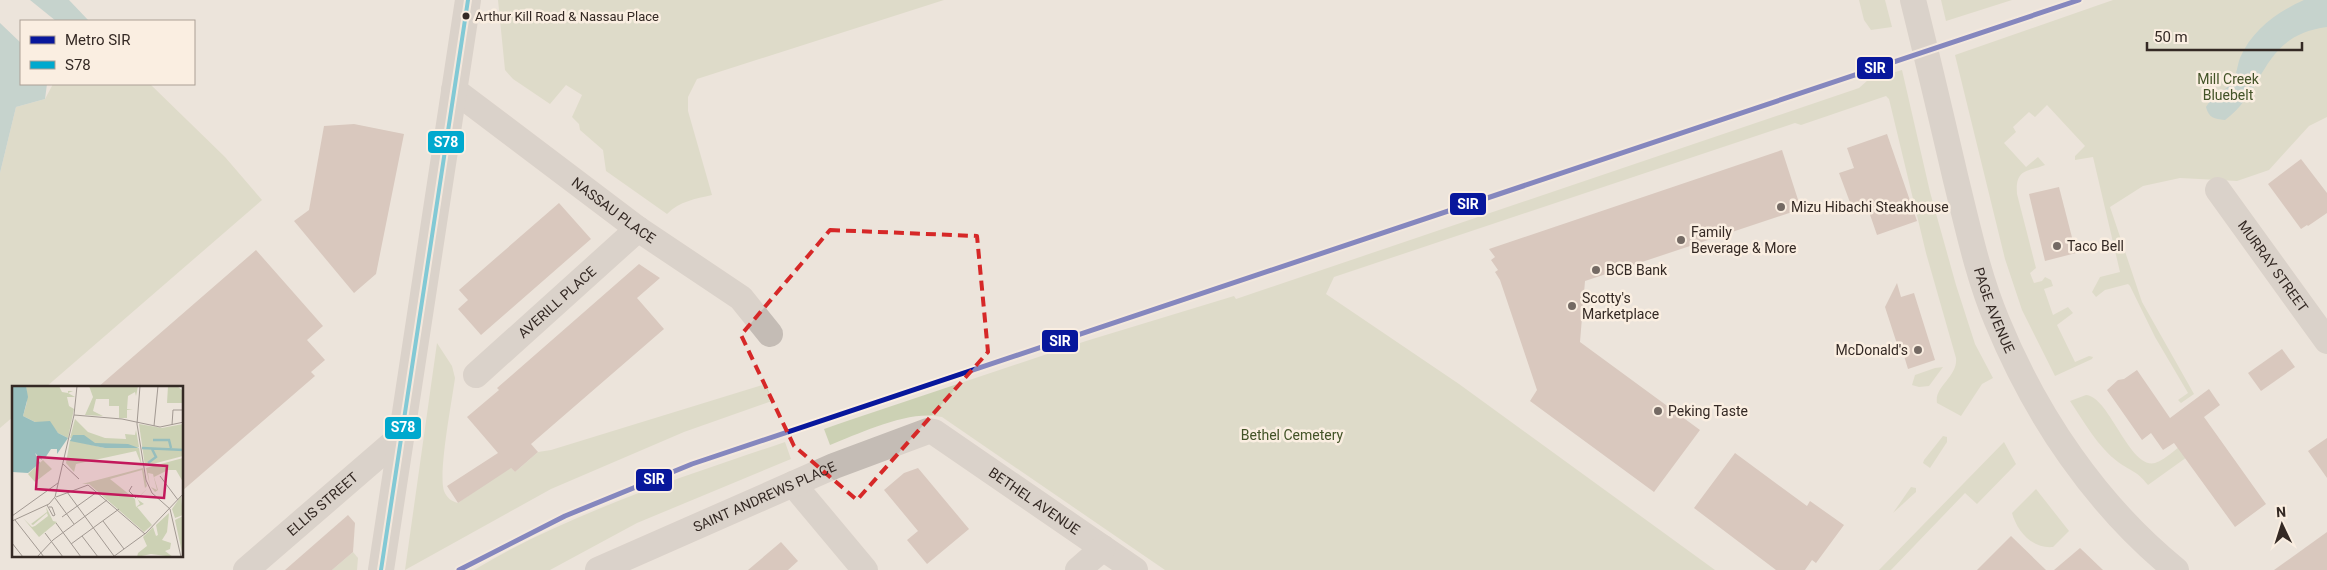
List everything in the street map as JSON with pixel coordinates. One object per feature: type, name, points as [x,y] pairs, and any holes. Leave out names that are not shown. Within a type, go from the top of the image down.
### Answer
[{"type":"street","points":[[380,570],[468,0]]},
{"type":"street","name":"PAGE AVENUE","points":[[1913,0],[1973,248],[1996,321],[2030,392],[2062,443],[2092,483],[2139,535],[2176,570]]},
{"type":"street","name":"NASSAU PLACE","points":[[454,90],[638,229],[740,298],[770,334]]},
{"type":"street","name":"MURRAY STREET","points":[[2218,190],[2327,341]]},
{"type":"street","name":"AVERILL PLACE","points":[[476,375],[638,229]]},
{"type":"street","name":"SAINT ANDREWS PLACE","points":[[598,570],[793,484],[922,432],[934,432]]},
{"type":"street","name":"BETHEL AVENUE","points":[[934,432],[1135,570]]},
{"type":"street","name":"ELLIS STREET","points":[[246,570],[400,437]]},
{"type":"street","points":[[793,484],[865,570]]},
{"type":"street","points":[[1078,570],[1104,548]]},
{"type":"highlighted area","points":[[830,230],[977,236],[988,352],[857,500],[794,446],[741,335]]},
{"type":"green space","points":[[498,0],[944,0],[697,79],[688,97],[688,111],[712,195],[682,203],[667,214],[606,171],[603,150],[580,130],[579,124],[572,117],[582,95],[566,85],[550,104],[513,79],[505,70]]},
{"type":"green space","points":[[1859,0],[1885,0],[1892,27],[1871,30],[1864,20]]},
{"type":"green space","points":[[1941,0],[2012,0],[1946,21]]},
{"type":"green space","name":"Mill Creek Bluebelt","points":[[2113,0],[2327,0],[2327,117],[2309,126],[2269,170],[2237,181],[2180,178],[2143,186],[2110,207],[2142,302],[2194,394],[2181,403],[2178,400],[2188,393],[2155,337],[2130,286],[2128,284],[2105,290],[2096,297],[2092,292],[2100,277],[2120,272],[2093,157],[2075,160],[2075,156],[2085,146],[2047,105],[2035,117],[2029,112],[2013,127],[2016,132],[2004,143],[2026,167],[2038,157],[2045,165],[2028,170],[2020,175],[2017,186],[2017,194],[2036,268],[2030,273],[2034,283],[2042,281],[2045,277],[2051,280],[2053,286],[2044,289],[2053,315],[2068,307],[2073,313],[2057,325],[2075,362],[2089,356],[2093,357],[2055,376],[2022,310],[2005,259],[1955,55]]},
{"type":"green space","name":"Bethel Cemetery","points":[[1902,70],[1930,192],[1956,285],[1975,344],[1993,378],[1982,384],[1961,416],[1937,403],[1939,391],[1953,371],[1956,365],[1956,358],[1926,253],[1889,99],[1886,96],[1801,125],[1795,123],[1334,277],[1326,294],[1459,384],[1715,570],[1165,570],[942,417],[929,415],[900,419],[830,445],[824,429],[1086,341],[1234,296],[1236,299],[1859,88],[1868,80]]},
{"type":"green space","points":[[52,85],[151,85],[225,157],[262,200],[47,386],[12,386],[12,418],[0,428],[0,173],[16,107],[45,99]]},
{"type":"green space","points":[[437,343],[452,366],[455,378],[444,453],[443,482],[446,496],[458,503],[510,467],[515,472],[538,452],[551,450],[766,384],[772,401],[684,432],[551,489],[405,570]]},
{"type":"green space","points":[[1943,367],[1929,386],[1919,387],[1912,385],[1915,375]]},
{"type":"green space","points":[[2086,395],[2095,398],[2128,445],[2146,462],[2155,463],[2159,461],[2190,438],[2208,442],[2148,485],[2137,474],[2111,456],[2086,426],[2070,401]]},
{"type":"green space","points":[[1943,436],[1947,437],[1947,442],[1930,468],[1923,463],[1924,460]]},
{"type":"green space","points":[[785,442],[791,459],[637,523],[550,570],[474,570],[547,531],[586,514],[666,483]]},
{"type":"green space","points":[[2004,442],[2016,464],[1977,504],[1965,493],[1891,570],[1879,570]]},
{"type":"green space","points":[[1911,487],[1916,488],[1916,492],[1893,513]]},
{"type":"green space","points":[[2036,489],[2069,531],[2053,547],[2038,545],[2026,538],[2014,520],[2012,513]]},
{"type":"green space","points":[[353,552],[358,558],[357,570],[332,570]]},
{"type":"water","points":[[30,0],[69,0],[88,20],[55,20]]},
{"type":"water","points":[[2304,0],[2327,0],[2327,27],[2305,32],[2289,41],[2267,65],[2239,107],[2225,120],[2210,116],[2206,107],[2233,80],[2240,58],[2251,39],[2275,16]]},
{"type":"water","points":[[0,23],[20,42],[20,85],[47,85],[45,99],[16,107],[0,173]]},
{"type":"building","points":[[354,124],[404,134],[376,274],[354,293],[294,221],[309,210],[324,126]]},
{"type":"building","points":[[1887,134],[1917,221],[1877,235],[1868,209],[1854,213],[1839,173],[1854,168],[1847,148]]},
{"type":"building","points":[[1782,150],[1801,209],[1585,281],[1580,342],[1700,430],[1654,492],[1530,401],[1537,390],[1500,280],[1495,272],[1498,270],[1491,260],[1495,257],[1489,249]]},
{"type":"building","points":[[2301,159],[2327,193],[2327,213],[2301,229],[2268,184]]},
{"type":"building","points":[[2059,187],[2076,253],[2045,261],[2029,194]]},
{"type":"building","points":[[559,203],[591,239],[481,335],[458,309],[468,300],[459,290]]},
{"type":"building","points":[[256,250],[323,326],[307,340],[325,360],[311,372],[315,376],[184,489],[184,386],[99,386]]},
{"type":"building","points":[[639,264],[660,278],[637,298],[664,329],[531,444],[538,452],[515,472],[511,468],[458,503],[447,486],[498,453],[467,417],[499,390],[497,388]]},
{"type":"building","points":[[1897,283],[1901,297],[1914,293],[1935,360],[1908,369],[1901,346],[1898,347],[1885,307]]},
{"type":"building","points":[[2282,349],[2295,367],[2261,391],[2248,373]]},
{"type":"building","points":[[2137,370],[2170,418],[2209,389],[2220,405],[2204,417],[2266,504],[2235,527],[2174,443],[2163,450],[2151,433],[2142,440],[2107,390],[2118,380],[2124,379]]},
{"type":"building","points":[[2327,438],[2327,478],[2308,451]]},
{"type":"building","points":[[1735,453],[1807,506],[1810,501],[1844,525],[1816,563],[1812,560],[1805,570],[1776,570],[1694,508]]},
{"type":"building","points":[[918,468],[969,529],[927,564],[907,540],[918,531],[884,490],[904,473]]},
{"type":"building","points":[[348,515],[355,523],[353,552],[332,570],[285,570]]},
{"type":"building","points":[[2327,532],[2327,570],[2274,570]]},
{"type":"building","points":[[2011,536],[2046,570],[1977,570]]},
{"type":"building","points":[[781,542],[798,561],[788,570],[748,570]]},
{"type":"building","points":[[2080,548],[2103,570],[2054,570]]},
{"type":"metro line","name":"SIR","points":[[459,570],[565,516],[692,464],[2079,0]]},
{"type":"transit line","name":"S78","points":[[381,570],[468,0]]},
{"type":"place","name":"Arthur Kill Road & Nassau Place","points":[[466,16]]},
{"type":"place","name":"Mizu Hibachi Steakhouse","points":[[1781,207]]},
{"type":"place","name":"Family Beverage & More","points":[[1681,240]]},
{"type":"place","name":"Taco Bell","points":[[2057,246]]},
{"type":"place","name":"BCB Bank","points":[[1596,270]]},
{"type":"place","name":"Scotty's Marketplace","points":[[1572,306]]},
{"type":"place","name":"McDonald's","points":[[1918,350]]},
{"type":"place","name":"Peking Taste","points":[[1658,411]]}]
